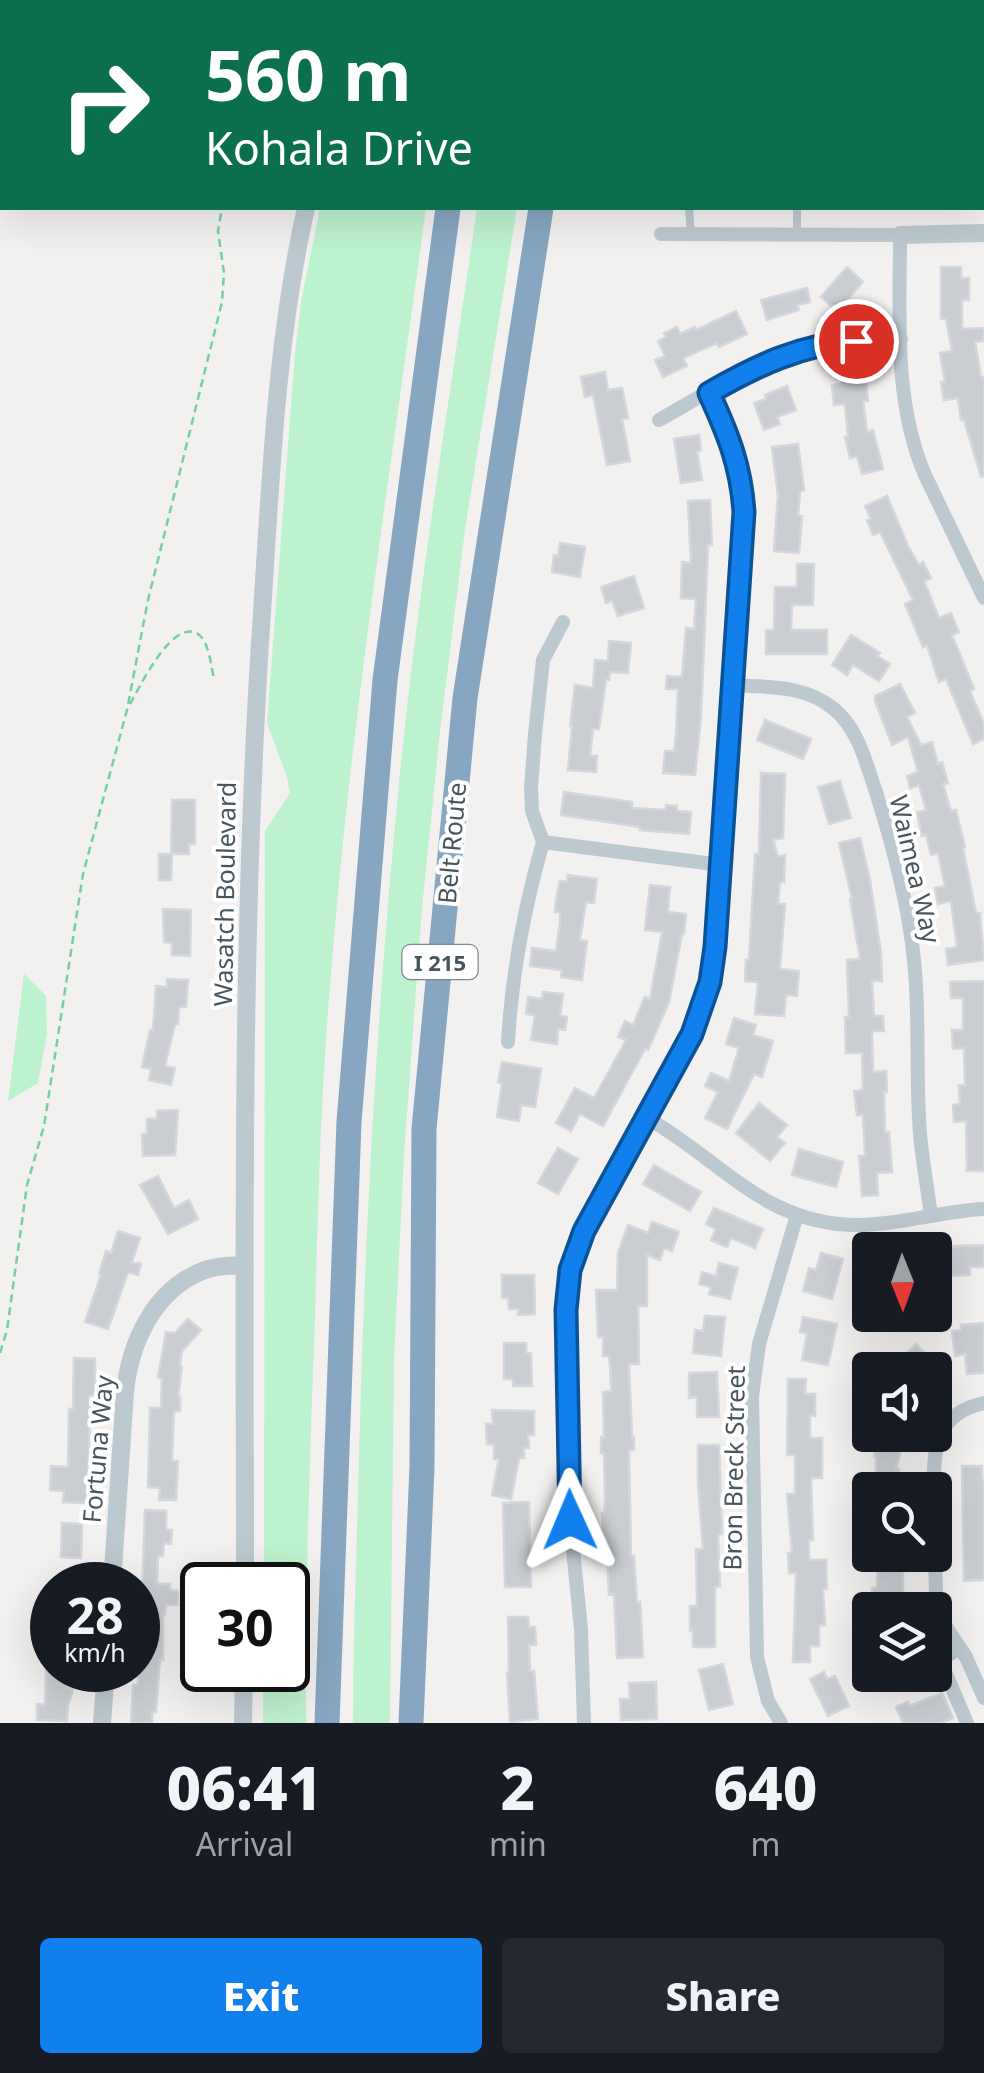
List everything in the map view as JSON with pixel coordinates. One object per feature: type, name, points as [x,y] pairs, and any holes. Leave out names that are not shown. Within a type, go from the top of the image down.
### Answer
[{"type":"highway","points":[[327,1723],[349,1122],[385,680],[448,210]]},
{"type":"highway","name":"Belt Route","points":[[411,1723],[422,1467],[424,1129],[465,698],[541,210]]},
{"type":"street","name":"Wasatch Boulevard","points":[[245,1562],[247,958],[253,742],[281,358],[292,271],[306,210]]},
{"type":"street","points":[[661,234],[984,233]]},
{"type":"street","points":[[900,235],[904,398],[917,458],[984,598]]},
{"type":"street","points":[[659,420],[754,368],[817,345],[901,340]]},
{"type":"street","points":[[584,1723],[581,1628],[570,1520],[570,1270],[579,1244],[685,1050],[705,1000],[715,947],[744,497],[735,452],[709,393]]},
{"type":"street","points":[[508,1042],[519,936],[543,842],[532,811],[530,788],[543,660],[563,622]]},
{"type":"street","name":"Waimea Way","points":[[733,684],[788,688],[823,700],[850,726],[861,746],[894,850],[912,944],[919,1118],[931,1216]]},
{"type":"street","points":[[543,842],[721,865]]},
{"type":"street","points":[[647,1118],[690,1144],[750,1192],[798,1215],[834,1224],[860,1225],[984,1209]]},
{"type":"street","name":"Bron Breck Street","points":[[781,1723],[768,1701],[757,1656],[752,1396],[759,1344],[798,1215]]},
{"type":"street","name":"Fortuna Way","points":[[114,1562],[125,1392],[136,1344],[155,1309],[178,1285],[208,1269],[246,1265]]},
{"type":"street","points":[[933,1472],[936,1442],[944,1428],[964,1410],[984,1403]]},
{"type":"street","points":[[935,1572],[942,1621],[984,1698]]},
{"type":"street","points":[[960,1648],[940,1660],[968,1723]]},
{"type":"street","points":[[102,1723],[104,1692]]},
{"type":"street","points":[[243,1723],[244,1692]]},
{"type":"lane","points":[[689,210],[690,235]]},
{"type":"lane","points":[[797,210],[797,234]]},
{"type":"path","points":[[0,1353],[7,1330],[27,1185],[44,1126],[83,874],[127,710],[148,600],[222,302],[224,273],[218,232],[222,210]]},
{"type":"path","points":[[127,710],[165,646],[182,634],[196,632],[200,636],[214,679]]},
{"type":"green space","points":[[320,210],[426,210],[339,878],[320,1146],[308,1562],[264,1562],[265,831],[290,793],[267,723],[295,353]]},
{"type":"green space","points":[[477,210],[517,210],[465,529],[422,908],[394,1360],[390,1723],[353,1723],[365,1280],[374,1104],[402,753]]},
{"type":"green space","points":[[24,974],[46,996],[47,1034],[38,1083],[8,1101]]},
{"type":"green space","points":[[263,1692],[306,1692],[306,1723],[263,1723]]},
{"type":"building","points":[[847,267],[863,282],[837,311],[821,297]]},
{"type":"building","points":[[941,267],[961,267],[961,278],[969,278],[969,300],[962,300],[962,329],[984,328],[984,341],[975,342],[984,377],[981,477],[961,420],[958,398],[944,400],[940,353],[952,351],[946,319],[941,319]]},
{"type":"building","points":[[807,288],[810,302],[797,305],[799,310],[767,320],[761,300]]},
{"type":"building","points":[[736,311],[747,334],[683,358],[687,366],[663,377],[655,360],[665,356],[658,341],[666,337],[664,333],[677,327],[680,334],[695,327],[696,330]]},
{"type":"building","points":[[859,366],[861,382],[866,381],[868,401],[863,401],[867,432],[873,430],[883,469],[862,474],[857,456],[850,458],[845,437],[845,404],[834,405],[832,385],[842,384],[840,368]]},
{"type":"building","points":[[605,372],[608,390],[622,388],[628,418],[622,419],[630,461],[607,465],[593,395],[585,397],[581,377]]},
{"type":"building","points":[[787,386],[796,410],[777,417],[780,424],[764,430],[754,403]]},
{"type":"building","points":[[699,435],[701,450],[697,451],[702,480],[681,483],[674,439]]},
{"type":"building","points":[[798,444],[804,490],[800,491],[798,515],[802,516],[799,553],[774,551],[778,495],[772,447]]},
{"type":"building","points":[[887,496],[908,546],[931,578],[924,581],[939,618],[951,613],[959,632],[952,635],[984,724],[984,739],[973,744],[946,679],[939,682],[927,645],[923,647],[905,604],[913,600],[880,532],[873,535],[867,520],[871,519],[865,506]]},
{"type":"building","points":[[710,500],[712,545],[708,545],[695,775],[663,773],[665,751],[674,751],[678,689],[666,689],[667,676],[682,677],[686,628],[694,629],[696,599],[681,598],[682,562],[691,563],[688,501]]},
{"type":"building","points":[[560,543],[585,547],[580,577],[552,572]]},
{"type":"building","points":[[797,564],[814,564],[813,605],[792,605],[791,630],[827,630],[827,654],[766,654],[766,630],[774,630],[775,587],[797,587]]},
{"type":"building","points":[[634,576],[644,608],[618,616],[612,601],[606,603],[601,587]]},
{"type":"building","points":[[851,635],[890,664],[879,681],[853,665],[847,675],[832,665]]},
{"type":"building","points":[[609,641],[631,643],[628,673],[610,672],[606,680],[599,729],[593,729],[590,756],[597,756],[596,772],[568,770],[575,685],[593,688],[595,660],[608,661]]},
{"type":"building","points":[[900,684],[915,713],[907,717],[921,745],[932,742],[938,764],[942,762],[948,783],[943,784],[951,811],[956,810],[976,913],[980,913],[984,960],[948,965],[946,949],[957,947],[951,901],[938,904],[935,888],[945,886],[938,853],[931,855],[926,835],[922,836],[917,812],[926,810],[919,785],[910,788],[907,776],[918,772],[908,737],[892,745],[875,701],[875,696]]},
{"type":"building","points":[[765,720],[811,739],[803,759],[757,740]]},
{"type":"building","points":[[761,773],[785,774],[783,838],[773,840],[778,857],[785,855],[778,904],[785,904],[780,969],[799,971],[797,996],[786,995],[784,1016],[755,1014],[758,982],[745,981],[755,854],[759,854]]},
{"type":"building","points":[[840,781],[851,818],[829,824],[818,787]]},
{"type":"building","points":[[564,792],[632,802],[632,808],[666,810],[666,805],[677,806],[677,811],[691,812],[689,834],[640,830],[561,815]]},
{"type":"building","points":[[172,800],[195,800],[195,844],[189,844],[189,854],[172,854],[171,880],[159,880],[159,854],[171,854]]},
{"type":"building","points":[[860,838],[881,953],[882,981],[872,981],[874,1016],[883,1016],[884,1031],[872,1031],[873,1072],[886,1071],[885,1133],[889,1132],[892,1172],[877,1173],[878,1195],[862,1196],[859,1156],[865,1156],[863,1115],[857,1115],[854,1091],[863,1090],[862,1053],[846,1053],[845,1017],[849,1017],[847,960],[860,959],[839,843]]},
{"type":"building","points":[[568,875],[597,879],[594,903],[586,902],[580,940],[587,941],[582,980],[561,977],[562,970],[530,966],[532,948],[556,951],[560,912],[555,912],[556,900],[560,881],[567,882]]},
{"type":"building","points":[[650,885],[670,887],[668,912],[686,914],[669,1002],[648,1050],[645,1049],[603,1126],[580,1114],[571,1131],[556,1123],[575,1088],[594,1098],[626,1040],[618,1037],[625,1021],[633,1025],[645,997],[650,999],[662,932],[645,930]]},
{"type":"building","points":[[163,909],[191,910],[190,956],[172,955],[172,943],[164,942]]},
{"type":"building","points":[[167,979],[188,980],[186,1007],[179,1007],[165,1066],[175,1068],[171,1085],[149,1080],[151,1069],[142,1067],[153,1030],[156,986],[167,987]]},
{"type":"building","points":[[984,981],[984,1171],[967,1171],[966,1121],[954,1122],[953,1105],[960,1104],[959,1085],[965,1085],[964,1048],[953,1049],[952,1030],[963,1030],[963,998],[951,998],[950,982]]},
{"type":"building","points":[[543,992],[563,994],[560,1016],[567,1017],[565,1030],[558,1029],[557,1044],[531,1040],[535,1015],[526,1014],[528,997],[542,999]]},
{"type":"building","points":[[734,1018],[756,1025],[753,1035],[773,1041],[762,1077],[754,1074],[727,1129],[705,1118],[718,1092],[705,1086],[711,1073],[729,1081],[739,1048],[726,1044]]},
{"type":"building","points":[[502,1062],[541,1069],[535,1107],[521,1105],[519,1121],[497,1117]]},
{"type":"building","points":[[759,1103],[787,1125],[777,1137],[785,1143],[770,1161],[736,1133]]},
{"type":"building","points":[[178,1110],[175,1155],[143,1156],[142,1134],[147,1134],[147,1119],[157,1119],[157,1111]]},
{"type":"building","points":[[558,1148],[578,1159],[558,1194],[538,1183]]},
{"type":"building","points":[[799,1149],[843,1162],[836,1187],[792,1175]]},
{"type":"building","points":[[654,1165],[701,1192],[690,1211],[643,1184]]},
{"type":"building","points":[[158,1176],[174,1208],[189,1200],[198,1219],[168,1234],[140,1185]]},
{"type":"building","points":[[714,1208],[763,1229],[755,1248],[731,1238],[727,1247],[711,1240],[716,1229],[706,1224]]},
{"type":"building","points":[[652,1222],[679,1232],[672,1251],[664,1248],[660,1260],[647,1255],[647,1306],[638,1306],[639,1364],[629,1364],[634,1437],[634,1450],[629,1450],[631,1557],[634,1556],[637,1603],[640,1602],[643,1657],[617,1658],[614,1594],[609,1595],[602,1513],[603,1392],[611,1391],[610,1364],[609,1356],[603,1356],[603,1337],[598,1337],[596,1290],[617,1290],[618,1253],[628,1225],[648,1233]]},
{"type":"building","points":[[118,1231],[140,1238],[132,1262],[141,1264],[138,1275],[128,1272],[108,1329],[85,1322],[106,1251],[111,1253]]},
{"type":"building","points":[[984,1245],[984,1267],[970,1267],[970,1275],[952,1276],[952,1246]]},
{"type":"building","points":[[821,1253],[843,1259],[832,1299],[803,1291],[809,1268],[816,1270]]},
{"type":"building","points":[[719,1263],[738,1268],[730,1299],[709,1294],[711,1287],[699,1284],[702,1272],[716,1276]]},
{"type":"building","points":[[502,1275],[534,1275],[535,1314],[518,1315],[518,1309],[509,1309],[508,1298],[502,1298]]},
{"type":"building","points":[[705,1316],[725,1317],[721,1356],[693,1353],[695,1330],[703,1331]]},
{"type":"building","points":[[803,1317],[837,1324],[828,1365],[802,1360],[807,1334],[800,1332]]},
{"type":"building","points":[[188,1319],[201,1330],[182,1351],[180,1411],[174,1411],[172,1461],[178,1461],[176,1500],[159,1500],[160,1488],[148,1487],[150,1408],[161,1408],[162,1378],[158,1377],[166,1332],[175,1333]]},
{"type":"building","points":[[984,1323],[984,1373],[967,1374],[965,1354],[955,1356],[952,1331],[961,1330],[961,1325]]},
{"type":"building","points":[[504,1343],[526,1343],[526,1353],[531,1353],[532,1386],[513,1386],[513,1379],[504,1379]]},
{"type":"building","points":[[916,1344],[924,1352],[908,1352]]},
{"type":"building","points":[[74,1358],[95,1359],[95,1396],[90,1396],[88,1503],[63,1502],[64,1491],[50,1490],[51,1466],[68,1467]]},
{"type":"building","points":[[717,1372],[719,1417],[697,1417],[697,1397],[689,1398],[689,1373]]},
{"type":"building","points":[[788,1379],[806,1379],[805,1394],[815,1394],[810,1438],[822,1438],[822,1478],[811,1478],[813,1540],[809,1540],[809,1560],[826,1560],[827,1589],[823,1589],[825,1625],[819,1625],[819,1646],[810,1646],[810,1662],[793,1662],[796,1573],[789,1573],[788,1553],[792,1553],[787,1494],[795,1494],[795,1455],[787,1455]]},
{"type":"building","points":[[492,1410],[534,1411],[534,1435],[528,1435],[529,1448],[524,1448],[524,1458],[519,1458],[511,1499],[492,1495],[499,1459],[494,1459],[494,1444],[487,1444],[486,1424],[493,1424]]},
{"type":"building","points":[[698,1445],[719,1445],[722,1534],[718,1534],[720,1586],[715,1587],[715,1647],[693,1647],[690,1631],[690,1606],[697,1606],[696,1549],[703,1549]]},
{"type":"building","points":[[875,1452],[900,1452],[896,1469],[899,1472],[876,1472]]},
{"type":"building","points":[[962,1466],[982,1466],[984,1580],[964,1581]]},
{"type":"building","points":[[529,1502],[531,1587],[505,1587],[503,1503]]},
{"type":"building","points":[[145,1510],[166,1511],[166,1530],[172,1530],[171,1544],[164,1543],[163,1556],[158,1556],[158,1562],[143,1562]]},
{"type":"building","points":[[62,1523],[82,1524],[81,1558],[61,1557]]},
{"type":"building","points":[[877,1572],[903,1572],[903,1592],[872,1592],[872,1588],[877,1588]]},
{"type":"building","points":[[160,1584],[170,1584],[170,1590],[178,1591],[178,1605],[166,1605],[163,1615],[163,1660]]},
{"type":"building","points":[[508,1617],[528,1617],[529,1627],[535,1627],[536,1645],[529,1645],[538,1719],[510,1722]]},
{"type":"building","points":[[723,1664],[733,1704],[709,1710],[699,1670]]},
{"type":"building","points":[[824,1672],[827,1679],[835,1676],[849,1706],[828,1716],[810,1679]]},
{"type":"building","points":[[656,1682],[657,1719],[621,1720],[620,1699],[630,1699],[629,1683]]},
{"type":"building","points":[[45,1692],[72,1692],[67,1721],[37,1720],[37,1704],[45,1705]]},
{"type":"building","points":[[133,1692],[158,1692],[152,1723],[131,1723]]},
{"type":"building","points":[[942,1693],[953,1718],[941,1723],[903,1723],[896,1707]]},
{"type":"route","points":[[570,1520],[566,1310],[570,1270],[584,1231],[685,1050],[710,982],[715,947],[744,512],[735,452],[709,393],[777,358],[817,345],[856,341]]}]
